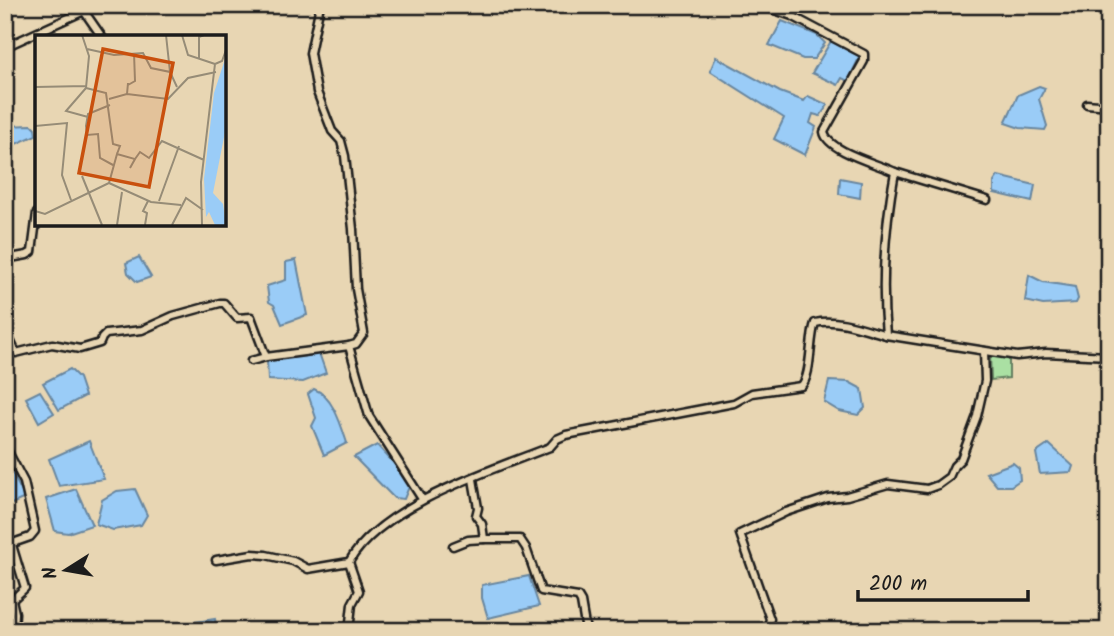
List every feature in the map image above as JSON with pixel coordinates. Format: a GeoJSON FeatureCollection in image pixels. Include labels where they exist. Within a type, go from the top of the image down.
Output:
{"type":"FeatureCollection","features":[{"type":"Feature","properties":{"kind":"street"},"geometry":{"type":"LineString","coordinates":[[251,361],[349,346],[356,344],[363,333],[356,289],[345,156],[341,141],[332,131],[317,92],[310,53],[320,5]]}},
{"type":"Feature","properties":{"kind":"street"},"geometry":{"type":"LineString","coordinates":[[760,5],[792,16],[864,54],[864,61],[824,132],[824,137],[829,142],[858,158],[895,172],[987,200]]}},
{"type":"Feature","properties":{"kind":"street"},"geometry":{"type":"LineString","coordinates":[[5,47],[87,8],[101,35]]}},
{"type":"Feature","properties":{"kind":"street"},"geometry":{"type":"LineString","coordinates":[[1087,104],[1109,106]]}},
{"type":"Feature","properties":{"kind":"street"},"geometry":{"type":"LineString","coordinates":[[886,335],[884,314],[887,228],[895,172]]}},
{"type":"Feature","properties":{"kind":"street"},"geometry":{"type":"LineString","coordinates":[[5,259],[32,252],[35,226]]}},
{"type":"Feature","properties":{"kind":"street"},"geometry":{"type":"LineString","coordinates":[[5,342],[10,342],[17,353],[52,344],[80,349],[100,343],[106,334],[142,330],[173,316],[224,303],[237,318],[251,317],[266,357]]}},
{"type":"Feature","properties":{"kind":"street"},"geometry":{"type":"LineString","coordinates":[[349,631],[352,604],[359,591],[349,562],[357,548],[422,499],[550,447],[557,439],[566,435],[734,403],[752,393],[801,386],[807,377],[815,323],[822,321],[886,335],[1017,356],[1046,353],[1109,356]]}},
{"type":"Feature","properties":{"kind":"street"},"geometry":{"type":"LineString","coordinates":[[349,346],[369,416],[422,499]]}},
{"type":"Feature","properties":{"kind":"street"},"geometry":{"type":"LineString","coordinates":[[760,631],[768,626],[770,619],[740,534],[786,512],[828,498],[846,496],[888,484],[927,489],[949,477],[961,459],[977,416],[985,381],[984,351]]}},
{"type":"Feature","properties":{"kind":"street"},"geometry":{"type":"LineString","coordinates":[[5,446],[24,482],[34,531],[34,535],[12,545],[25,588],[13,597],[15,622],[14,629],[10,631]]}},
{"type":"Feature","properties":{"kind":"street"},"geometry":{"type":"LineString","coordinates":[[474,479],[478,508],[476,516],[482,524],[484,539]]}},
{"type":"Feature","properties":{"kind":"street"},"geometry":{"type":"LineString","coordinates":[[453,546],[468,540],[520,540],[526,548],[541,591],[578,597],[586,631]]}},
{"type":"Feature","properties":{"kind":"street"},"geometry":{"type":"LineString","coordinates":[[216,560],[252,554],[266,555],[293,561],[308,569],[349,562]]}},
{"type":"Feature","properties":{"kind":"green space"},"geometry":{"type":"Polygon","coordinates":[[[990,355],[1009,359],[1009,378],[991,380],[990,355]]]}},
{"type":"Feature","properties":{"kind":"water"},"geometry":{"type":"Polygon","coordinates":[[[782,21],[817,35],[825,43],[814,59],[803,59],[769,45],[782,21]]]}},
{"type":"Feature","properties":{"kind":"water"},"geometry":{"type":"Polygon","coordinates":[[[831,41],[860,56],[848,81],[842,78],[838,85],[812,73],[831,41]]]}},
{"type":"Feature","properties":{"kind":"water"},"geometry":{"type":"Polygon","coordinates":[[[716,57],[780,92],[804,101],[808,96],[828,105],[820,116],[813,114],[810,123],[816,127],[805,155],[774,139],[784,118],[710,71],[716,57]]]}},
{"type":"Feature","properties":{"kind":"water"},"geometry":{"type":"Polygon","coordinates":[[[1039,86],[1045,88],[1039,99],[1047,126],[1045,130],[1020,128],[1005,123],[1018,95],[1039,86]]]}},
{"type":"Feature","properties":{"kind":"water"},"geometry":{"type":"Polygon","coordinates":[[[32,125],[35,135],[5,149],[5,126],[32,125]]]}},
{"type":"Feature","properties":{"kind":"water"},"geometry":{"type":"Polygon","coordinates":[[[998,176],[1035,185],[1032,202],[994,193],[994,182],[998,176]]]}},
{"type":"Feature","properties":{"kind":"water"},"geometry":{"type":"Polygon","coordinates":[[[840,178],[861,182],[860,198],[839,194],[840,178]]]}},
{"type":"Feature","properties":{"kind":"water"},"geometry":{"type":"Polygon","coordinates":[[[139,257],[151,277],[137,282],[128,273],[126,263],[139,257]]]}},
{"type":"Feature","properties":{"kind":"water"},"geometry":{"type":"Polygon","coordinates":[[[296,260],[307,315],[282,324],[274,305],[269,302],[267,286],[286,280],[286,262],[296,260]]]}},
{"type":"Feature","properties":{"kind":"water"},"geometry":{"type":"Polygon","coordinates":[[[1029,275],[1043,282],[1075,287],[1078,299],[1076,303],[1043,305],[1025,301],[1029,275]]]}},
{"type":"Feature","properties":{"kind":"water"},"geometry":{"type":"Polygon","coordinates":[[[319,353],[326,373],[303,382],[268,380],[267,360],[319,353]]]}},
{"type":"Feature","properties":{"kind":"water"},"geometry":{"type":"Polygon","coordinates":[[[70,369],[79,378],[85,396],[59,410],[43,383],[70,369]]]}},
{"type":"Feature","properties":{"kind":"water"},"geometry":{"type":"Polygon","coordinates":[[[829,381],[849,382],[862,389],[865,408],[858,415],[839,411],[824,402],[829,381]]]}},
{"type":"Feature","properties":{"kind":"water"},"geometry":{"type":"Polygon","coordinates":[[[314,389],[331,404],[347,443],[324,455],[312,426],[316,418],[308,394],[314,389]]]}},
{"type":"Feature","properties":{"kind":"water"},"geometry":{"type":"Polygon","coordinates":[[[40,391],[54,413],[39,422],[26,398],[40,391]]]}},
{"type":"Feature","properties":{"kind":"water"},"geometry":{"type":"Polygon","coordinates":[[[89,441],[104,479],[59,486],[49,459],[89,441]]]}},
{"type":"Feature","properties":{"kind":"water"},"geometry":{"type":"Polygon","coordinates":[[[1049,444],[1073,466],[1071,472],[1040,474],[1036,453],[1049,444]]]}},
{"type":"Feature","properties":{"kind":"water"},"geometry":{"type":"Polygon","coordinates":[[[377,445],[411,482],[404,499],[394,498],[354,457],[377,445]]]}},
{"type":"Feature","properties":{"kind":"water"},"geometry":{"type":"Polygon","coordinates":[[[7,463],[25,498],[5,507],[5,464],[7,463]]]}},
{"type":"Feature","properties":{"kind":"water"},"geometry":{"type":"Polygon","coordinates":[[[1013,463],[1019,468],[1020,480],[1011,486],[997,486],[986,473],[1013,463]]]}},
{"type":"Feature","properties":{"kind":"water"},"geometry":{"type":"Polygon","coordinates":[[[76,489],[92,525],[68,533],[55,531],[46,499],[76,489]]]}},
{"type":"Feature","properties":{"kind":"water"},"geometry":{"type":"Polygon","coordinates":[[[135,489],[147,515],[141,525],[113,530],[96,524],[102,500],[117,491],[135,489]]]}},
{"type":"Feature","properties":{"kind":"water"},"geometry":{"type":"Polygon","coordinates":[[[529,576],[539,606],[488,618],[482,598],[482,585],[529,576]]]}},
{"type":"Feature","properties":{"kind":"water"},"geometry":{"type":"Polygon","coordinates":[[[215,619],[217,631],[178,631],[177,625],[215,619]]]}}]}
